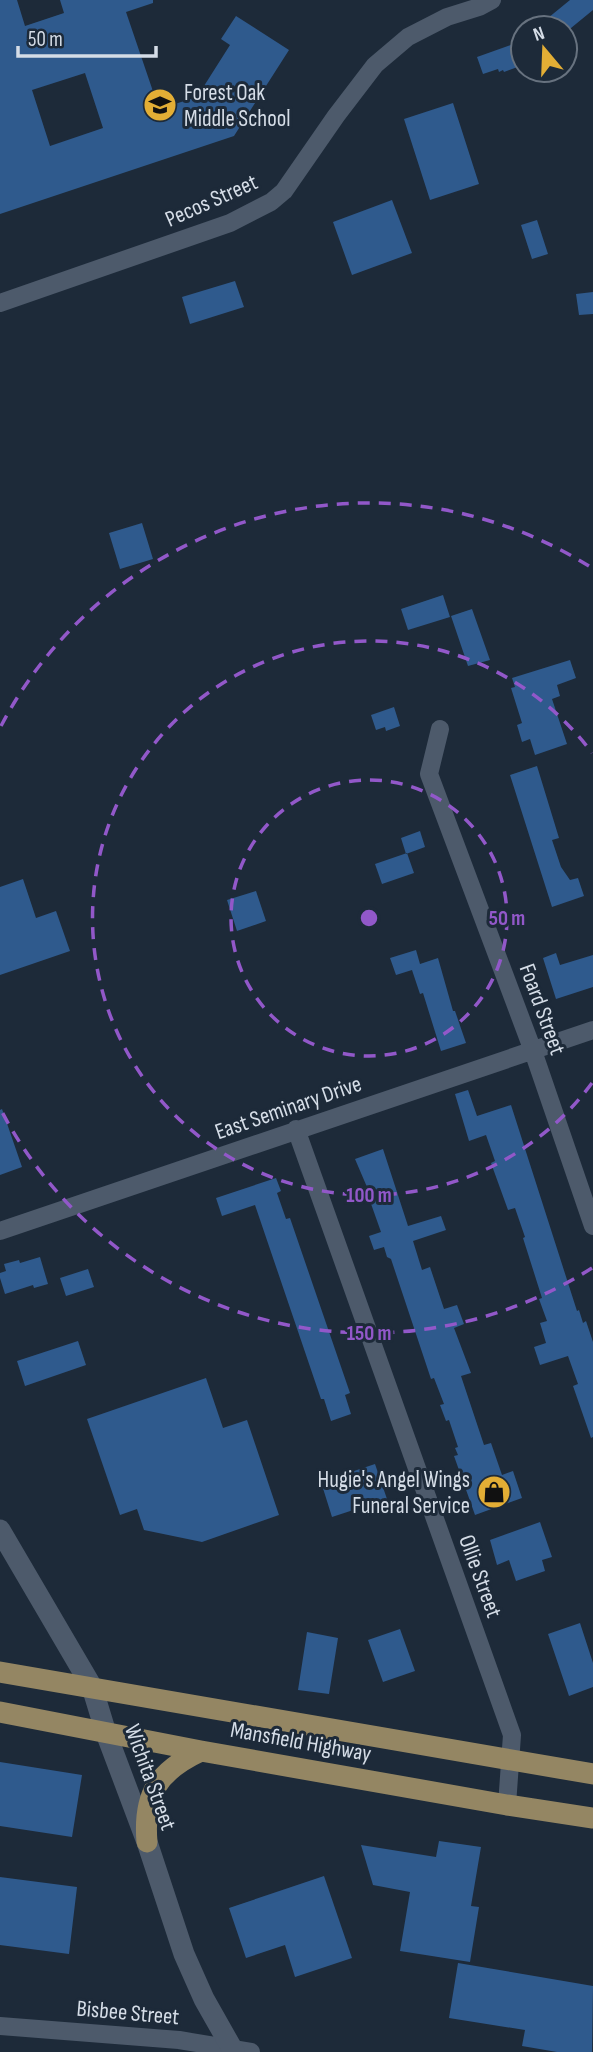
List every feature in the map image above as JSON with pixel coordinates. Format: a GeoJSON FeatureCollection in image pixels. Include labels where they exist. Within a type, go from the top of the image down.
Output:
{"type":"FeatureCollection","features":[{"type":"Feature","properties":{"kind":"main road","name":"Wichita Street"},"geometry":{"type":"LineString","coordinates":[[0,1530],[92,1687],[184,1954],[204,1999],[239,2051]]}},
{"type":"Feature","properties":{"kind":"main road","name":"Mansfield Highway"},"geometry":{"type":"LineString","coordinates":[[0,1672],[593,1774]]}},
{"type":"Feature","properties":{"kind":"main road","name":"Mansfield Highway"},"geometry":{"type":"LineString","coordinates":[[0,1712],[201,1751],[593,1818]]}},
{"type":"Feature","properties":{"kind":"main road"},"geometry":{"type":"LineString","coordinates":[[147,1842],[145,1817],[151,1793],[165,1773],[201,1751]]}},
{"type":"Feature","properties":{"kind":"street","name":"Pecos Street"},"geometry":{"type":"LineString","coordinates":[[0,303],[217,228],[271,202],[285,191],[375,65],[408,37],[447,17],[492,0]]}},
{"type":"Feature","properties":{"kind":"street","name":"Foard Street"},"geometry":{"type":"LineString","coordinates":[[440,729],[429,774],[533,1051],[593,1226]]}},
{"type":"Feature","properties":{"kind":"street","name":"East Seminary Drive"},"geometry":{"type":"LineString","coordinates":[[0,1231],[593,1030]]}},
{"type":"Feature","properties":{"kind":"street","name":"Ollie Street"},"geometry":{"type":"LineString","coordinates":[[296,1129],[512,1735],[507,1805]]}},
{"type":"Feature","properties":{"kind":"street","name":"Bisbee Street"},"geometry":{"type":"LineString","coordinates":[[0,2026],[179,2040],[239,2051]]}},
{"type":"Feature","properties":{"kind":"building"},"geometry":{"type":"Polygon","coordinates":[[[0,0],[17,0],[25,26],[64,13],[60,0],[153,0],[153,3],[126,12],[159,109],[197,97],[230,45],[221,39],[236,16],[289,50],[234,136],[0,214],[0,0]],[[85,73],[32,90],[50,146],[103,128],[85,73]]]}},
{"type":"Feature","properties":{"kind":"building"},"geometry":{"type":"Polygon","coordinates":[[[570,0],[593,0],[593,10],[579,21],[579,14],[553,14],[570,0]]]}},
{"type":"Feature","properties":{"kind":"building"},"geometry":{"type":"Polygon","coordinates":[[[509,46],[509,70],[499,72],[498,69],[483,74],[477,57],[509,46]]]}},
{"type":"Feature","properties":{"kind":"building"},"geometry":{"type":"Polygon","coordinates":[[[453,103],[479,184],[430,200],[404,119],[453,103]]]}},
{"type":"Feature","properties":{"kind":"building"},"geometry":{"type":"Polygon","coordinates":[[[392,200],[412,253],[352,275],[333,222],[392,200]]]}},
{"type":"Feature","properties":{"kind":"building"},"geometry":{"type":"Polygon","coordinates":[[[537,220],[548,254],[532,259],[521,225],[537,220]]]}},
{"type":"Feature","properties":{"kind":"building"},"geometry":{"type":"Polygon","coordinates":[[[235,281],[244,307],[190,324],[182,297],[235,281]]]}},
{"type":"Feature","properties":{"kind":"building"},"geometry":{"type":"Polygon","coordinates":[[[593,292],[593,314],[579,315],[576,294],[593,292]]]}},
{"type":"Feature","properties":{"kind":"building"},"geometry":{"type":"Polygon","coordinates":[[[142,523],[153,559],[120,569],[109,533],[142,523]]]}},
{"type":"Feature","properties":{"kind":"building"},"geometry":{"type":"Polygon","coordinates":[[[443,595],[450,617],[408,630],[401,609],[443,595]]]}},
{"type":"Feature","properties":{"kind":"building"},"geometry":{"type":"Polygon","coordinates":[[[472,609],[490,660],[468,666],[451,616],[472,609]]]}},
{"type":"Feature","properties":{"kind":"building"},"geometry":{"type":"Polygon","coordinates":[[[570,660],[576,678],[557,685],[560,696],[552,699],[567,744],[535,755],[530,739],[522,742],[517,725],[522,723],[511,688],[515,687],[512,678],[570,660]]]}},
{"type":"Feature","properties":{"kind":"building"},"geometry":{"type":"Polygon","coordinates":[[[394,707],[400,726],[386,731],[385,727],[376,730],[371,715],[394,707]]]}},
{"type":"Feature","properties":{"kind":"building"},"geometry":{"type":"Polygon","coordinates":[[[537,766],[559,838],[552,840],[561,867],[570,880],[578,878],[584,896],[552,907],[510,775],[537,766]]]}},
{"type":"Feature","properties":{"kind":"building"},"geometry":{"type":"Polygon","coordinates":[[[420,831],[425,847],[406,854],[401,838],[420,831]]]}},
{"type":"Feature","properties":{"kind":"building"},"geometry":{"type":"Polygon","coordinates":[[[407,853],[414,873],[382,884],[375,864],[407,853]]]}},
{"type":"Feature","properties":{"kind":"building"},"geometry":{"type":"Polygon","coordinates":[[[23,879],[36,918],[56,911],[70,951],[0,975],[0,887],[23,879]]]}},
{"type":"Feature","properties":{"kind":"building"},"geometry":{"type":"Polygon","coordinates":[[[256,891],[266,921],[237,931],[227,900],[256,891]]]}},
{"type":"Feature","properties":{"kind":"building"},"geometry":{"type":"Polygon","coordinates":[[[416,950],[420,964],[438,958],[453,1011],[466,1043],[441,1051],[423,993],[420,994],[412,970],[396,975],[390,958],[416,950]]]}},
{"type":"Feature","properties":{"kind":"building"},"geometry":{"type":"Polygon","coordinates":[[[556,953],[560,965],[593,955],[593,987],[556,999],[543,958],[556,953]]]}},
{"type":"Feature","properties":{"kind":"building"},"geometry":{"type":"Polygon","coordinates":[[[468,1090],[477,1116],[511,1105],[577,1311],[579,1310],[583,1323],[586,1321],[593,1342],[591,1438],[573,1386],[578,1384],[568,1356],[540,1365],[534,1347],[546,1343],[540,1323],[547,1321],[539,1299],[542,1298],[515,1208],[508,1210],[491,1163],[495,1161],[486,1135],[469,1141],[455,1094],[468,1090]]]}},
{"type":"Feature","properties":{"kind":"building"},"geometry":{"type":"Polygon","coordinates":[[[2,1109],[22,1167],[0,1175],[0,1110],[2,1109]]]}},
{"type":"Feature","properties":{"kind":"building"},"geometry":{"type":"Polygon","coordinates":[[[383,1149],[408,1226],[441,1216],[446,1230],[413,1241],[422,1270],[430,1267],[444,1309],[457,1305],[464,1324],[454,1328],[471,1373],[461,1376],[484,1445],[491,1443],[502,1475],[513,1471],[522,1498],[475,1515],[454,1456],[458,1455],[455,1448],[458,1447],[449,1420],[446,1421],[440,1405],[444,1404],[434,1378],[431,1379],[391,1259],[387,1257],[384,1247],[374,1250],[369,1236],[381,1232],[370,1201],[373,1201],[355,1159],[383,1149]]]}},
{"type":"Feature","properties":{"kind":"building"},"geometry":{"type":"Polygon","coordinates":[[[276,1178],[281,1191],[277,1193],[286,1219],[290,1218],[350,1393],[345,1395],[351,1414],[331,1421],[324,1399],[321,1399],[255,1205],[222,1216],[216,1198],[276,1178]]]}},
{"type":"Feature","properties":{"kind":"building"},"geometry":{"type":"Polygon","coordinates":[[[40,1257],[48,1284],[34,1288],[33,1285],[5,1294],[0,1278],[0,1273],[6,1271],[4,1264],[40,1257]]]}},
{"type":"Feature","properties":{"kind":"building"},"geometry":{"type":"Polygon","coordinates":[[[88,1269],[94,1287],[66,1296],[60,1278],[88,1269]]]}},
{"type":"Feature","properties":{"kind":"building"},"geometry":{"type":"Polygon","coordinates":[[[78,1341],[86,1365],[25,1386],[17,1361],[78,1341]]]}},
{"type":"Feature","properties":{"kind":"building"},"geometry":{"type":"Polygon","coordinates":[[[206,1378],[223,1428],[247,1420],[279,1515],[202,1542],[144,1530],[137,1509],[120,1515],[87,1419],[206,1378]]]}},
{"type":"Feature","properties":{"kind":"building"},"geometry":{"type":"Polygon","coordinates":[[[375,1464],[387,1499],[332,1517],[321,1482],[375,1464]]]}},
{"type":"Feature","properties":{"kind":"building"},"geometry":{"type":"Polygon","coordinates":[[[540,1522],[552,1557],[542,1560],[545,1571],[516,1581],[509,1560],[497,1565],[490,1540],[540,1522]]]}},
{"type":"Feature","properties":{"kind":"building"},"geometry":{"type":"Polygon","coordinates":[[[580,1623],[593,1663],[593,1687],[569,1696],[548,1634],[580,1623]]]}},
{"type":"Feature","properties":{"kind":"building"},"geometry":{"type":"Polygon","coordinates":[[[400,1629],[415,1671],[383,1682],[368,1640],[400,1629]]]}},
{"type":"Feature","properties":{"kind":"building"},"geometry":{"type":"Polygon","coordinates":[[[307,1632],[338,1638],[329,1694],[298,1690],[307,1632]]]}},
{"type":"Feature","properties":{"kind":"building"},"geometry":{"type":"Polygon","coordinates":[[[0,1762],[82,1775],[72,1837],[0,1826],[0,1762]]]}},
{"type":"Feature","properties":{"kind":"building"},"geometry":{"type":"Polygon","coordinates":[[[439,1841],[481,1847],[471,1906],[479,1907],[470,1962],[400,1951],[410,1892],[373,1885],[361,1845],[436,1857],[439,1841]]]}},
{"type":"Feature","properties":{"kind":"building"},"geometry":{"type":"Polygon","coordinates":[[[324,1876],[352,1958],[295,1977],[285,1945],[246,1958],[229,1908],[324,1876]]]}},
{"type":"Feature","properties":{"kind":"building"},"geometry":{"type":"Polygon","coordinates":[[[0,1877],[77,1887],[69,1954],[0,1945],[0,1877]]]}},
{"type":"Feature","properties":{"kind":"building"},"geometry":{"type":"Polygon","coordinates":[[[458,1963],[593,1986],[592,2052],[557,2052],[522,2046],[525,2030],[449,2018],[458,1963]]]}},
{"type":"Feature","properties":{"kind":"place","name":"Forest Oak Middle School"},"geometry":{"type":"Point","coordinates":[160,105]}},
{"type":"Feature","properties":{"kind":"place","name":"Hugie's Angel Wings Funeral Service"},"geometry":{"type":"Point","coordinates":[494,1492]}}]}
